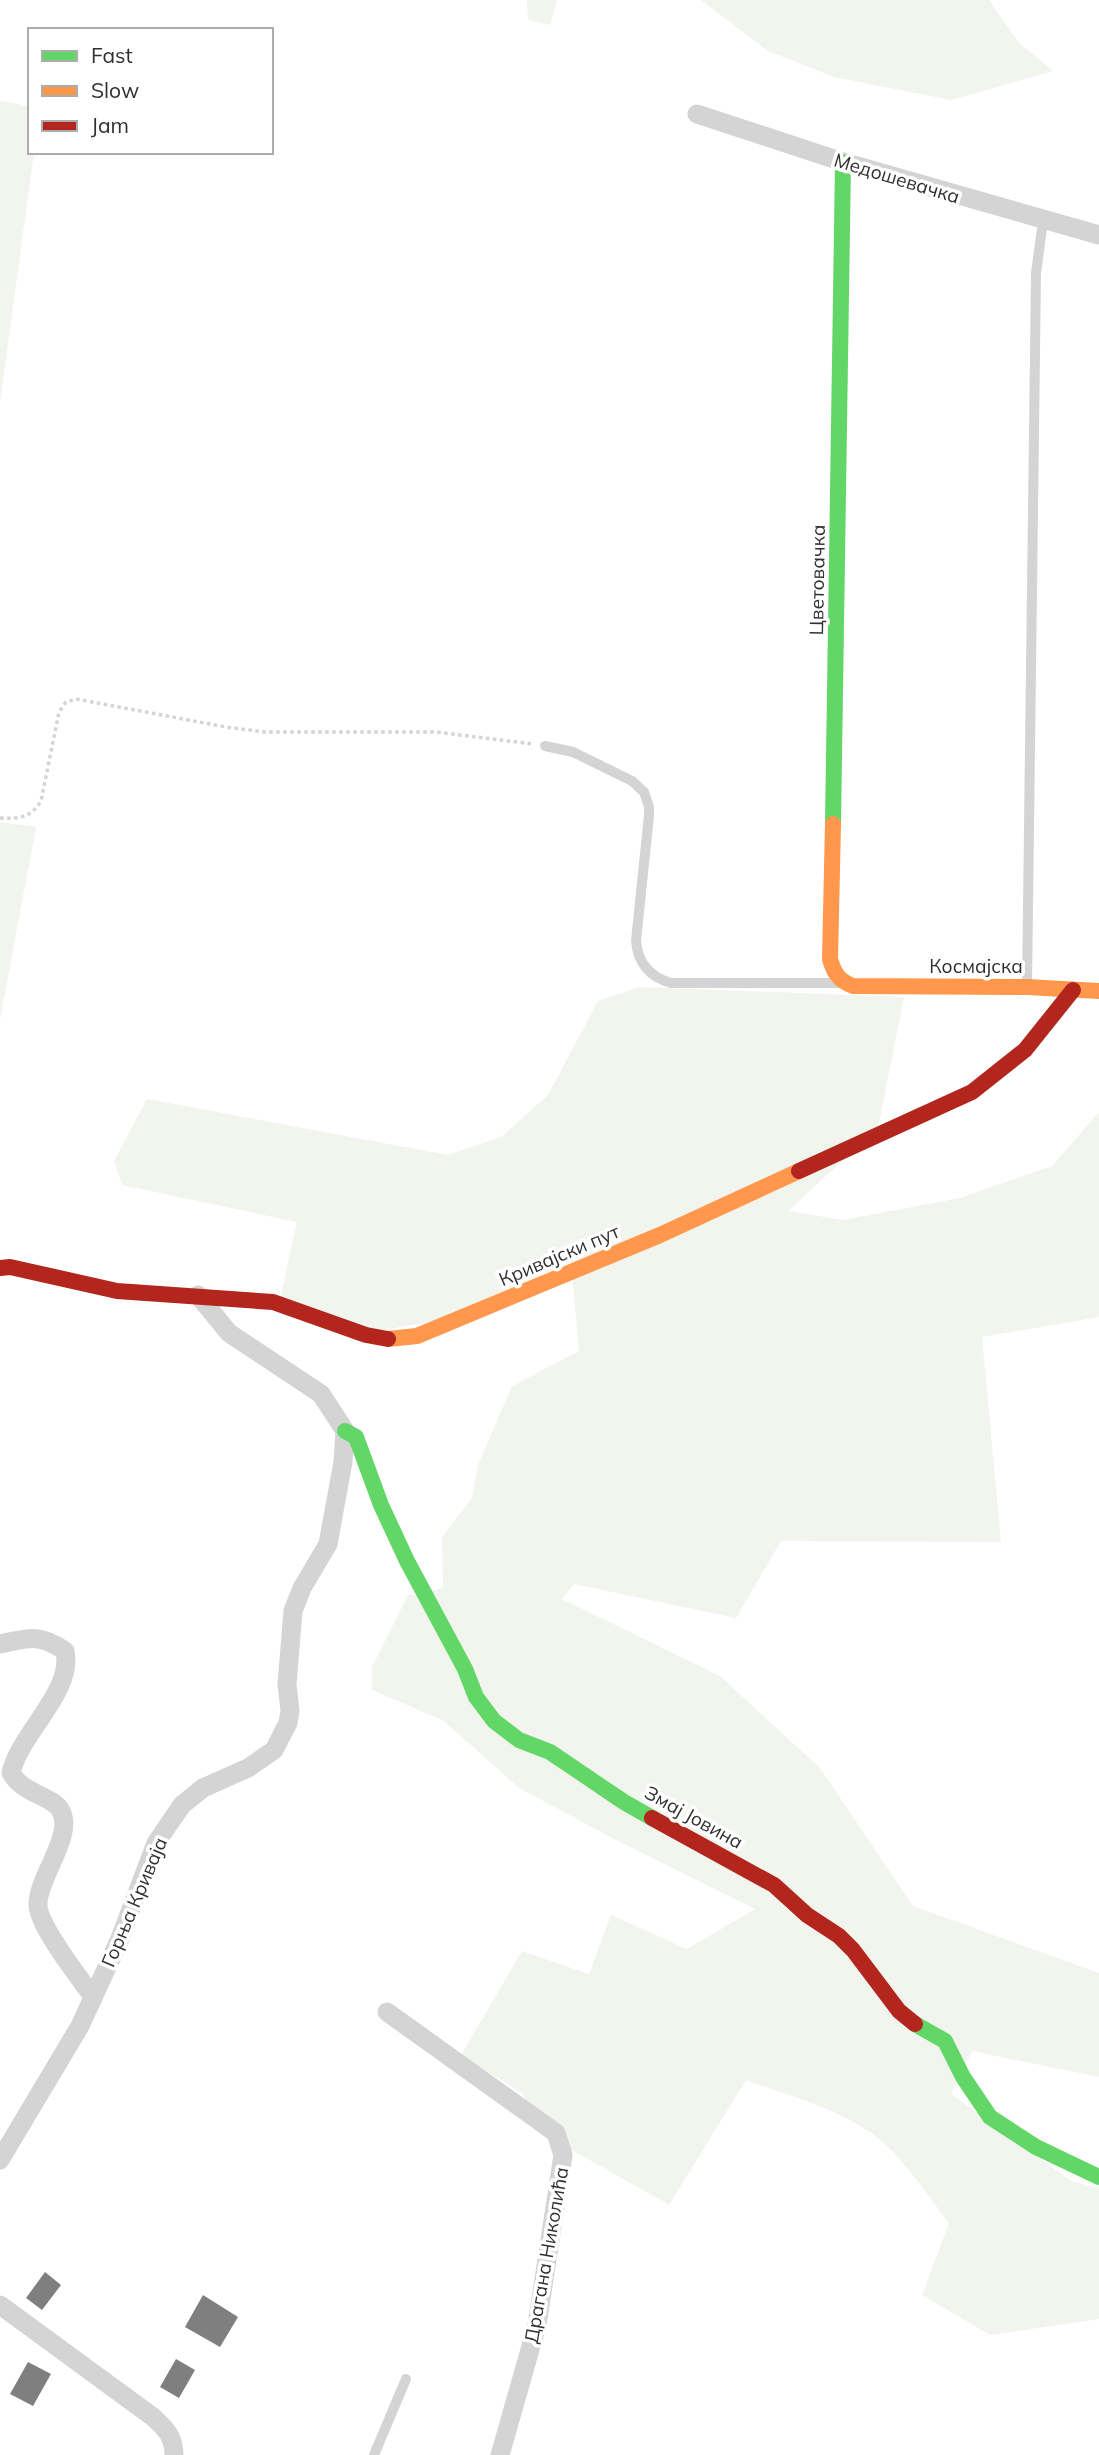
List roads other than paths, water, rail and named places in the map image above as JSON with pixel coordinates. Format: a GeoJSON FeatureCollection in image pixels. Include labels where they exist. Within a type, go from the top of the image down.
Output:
{"type":"FeatureCollection","features":[{"type":"Feature","properties":{"kind":"street","name":"Медошевачка"},"geometry":{"type":"LineString","coordinates":[[697,114],[843,162],[1099,235]]}},
{"type":"Feature","properties":{"kind":"street","name":"Цветовачка"},"geometry":{"type":"LineString","coordinates":[[843,162],[830,959],[835,974],[847,984]]}},
{"type":"Feature","properties":{"kind":"street","name":"Космајска"},"geometry":{"type":"LineString","coordinates":[[847,984],[1099,991]]}},
{"type":"Feature","properties":{"kind":"street","name":"Кривајски пут"},"geometry":{"type":"LineString","coordinates":[[0,1268],[10,1267],[36,1275],[117,1291],[273,1302],[366,1335],[391,1339],[417,1336],[660,1235],[972,1092],[1025,1050],[1073,990]]}},
{"type":"Feature","properties":{"kind":"street"},"geometry":{"type":"LineString","coordinates":[[198,1295],[229,1333],[321,1394],[345,1431]]}},
{"type":"Feature","properties":{"kind":"street","name":"Горња Криваја"},"geometry":{"type":"LineString","coordinates":[[0,2160],[80,2026],[119,1941],[156,1843],[182,1805],[203,1788],[248,1768],[274,1749],[288,1723],[290,1711],[287,1684],[293,1611],[302,1588],[328,1544],[343,1462],[345,1431]]}},
{"type":"Feature","properties":{"kind":"street","name":"Змај Јовина"},"geometry":{"type":"LineString","coordinates":[[345,1431],[356,1437],[381,1506],[407,1561],[465,1669],[476,1697],[494,1721],[519,1740],[550,1752],[624,1802],[774,1885],[807,1915],[824,1924],[853,1950],[876,1983],[909,2021],[945,2041],[963,2077],[990,2116],[1036,2147],[1099,2177]]}},
{"type":"Feature","properties":{"kind":"street"},"geometry":{"type":"LineString","coordinates":[[0,1644],[33,1638],[50,1641],[65,1651],[68,1663],[62,1682],[25,1740],[11,1773],[18,1784],[52,1802],[61,1810],[65,1827],[37,1905],[42,1923],[93,1997]]}},
{"type":"Feature","properties":{"kind":"street","name":"Драгана Николића"},"geometry":{"type":"LineString","coordinates":[[387,2012],[556,2133],[563,2155],[537,2325],[500,2455]]}},
{"type":"Feature","properties":{"kind":"street"},"geometry":{"type":"LineString","coordinates":[[0,2305],[153,2417],[167,2431],[174,2444],[174,2455]]}},
{"type":"Feature","properties":{"kind":"lane"},"geometry":{"type":"LineString","coordinates":[[1027,987],[1036,272],[1044,221]]}},
{"type":"Feature","properties":{"kind":"lane"},"geometry":{"type":"LineString","coordinates":[[545,746],[573,752],[632,781],[644,792],[649,815],[636,942],[640,960],[652,975],[671,983],[847,984]]}},
{"type":"Feature","properties":{"kind":"lane"},"geometry":{"type":"LineString","coordinates":[[374,2455],[406,2379]]}}]}
